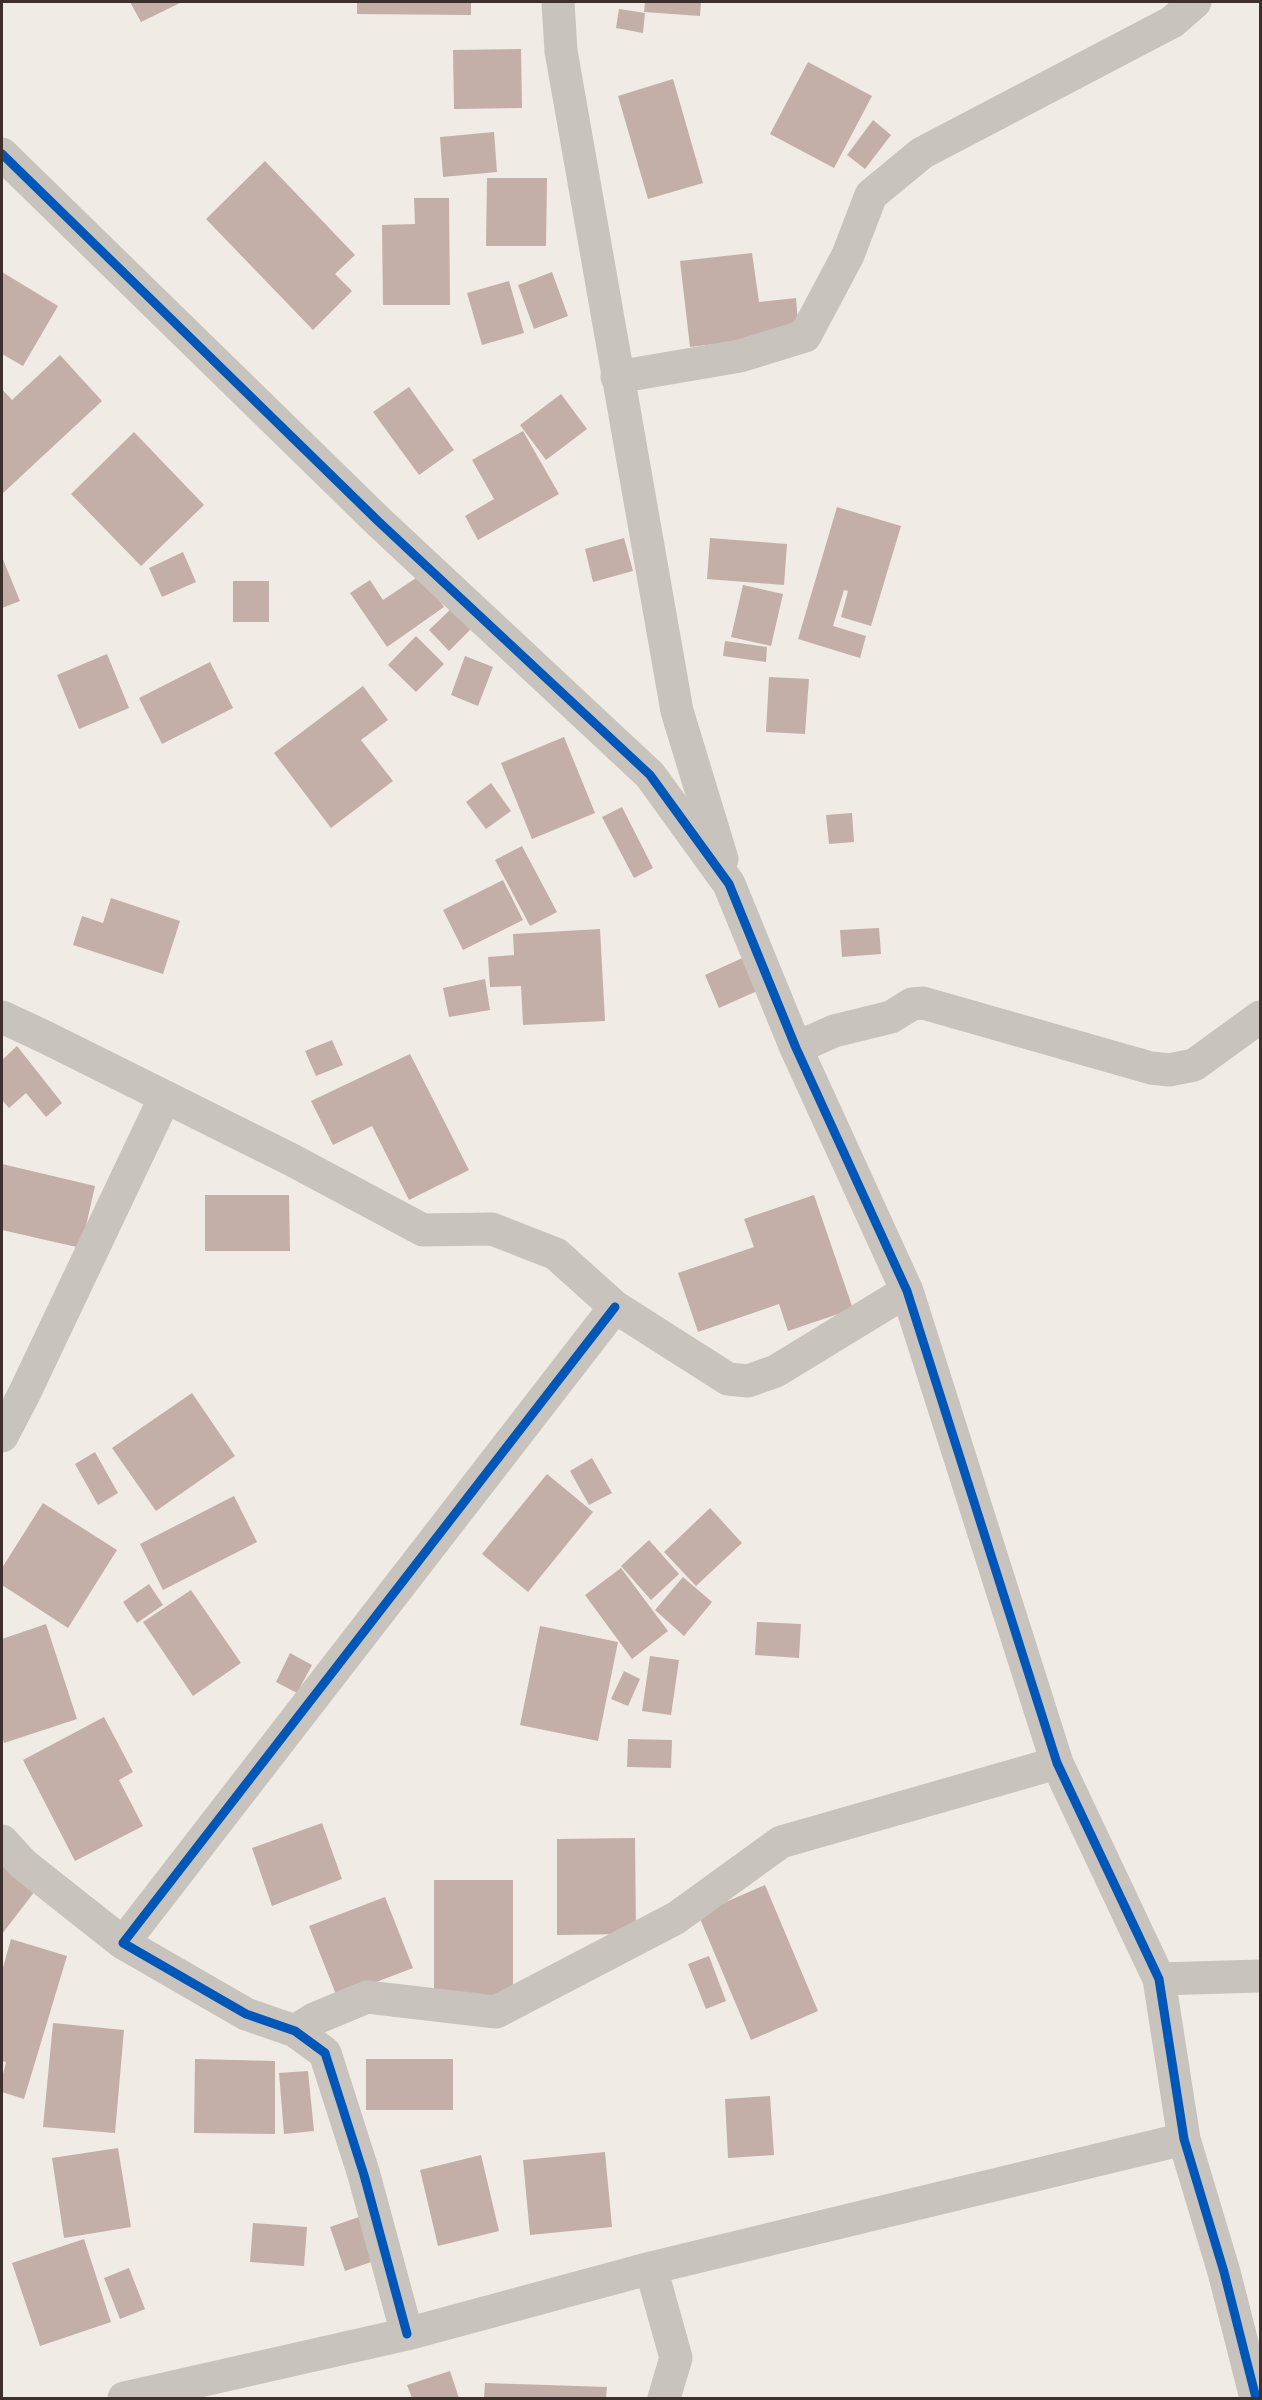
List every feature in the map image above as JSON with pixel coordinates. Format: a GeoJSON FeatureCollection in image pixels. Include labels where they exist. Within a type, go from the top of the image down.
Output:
{"type":"FeatureCollection","features":[{"type":"Feature","properties":{"kind":"street"},"geometry":{"type":"LineString","coordinates":[[558,2],[561,51],[677,711],[729,884],[796,1048],[907,1290],[1057,1763],[1159,1980],[1184,2139],[1224,2271],[1256,2398]]}},
{"type":"Feature","properties":{"kind":"street"},"geometry":{"type":"LineString","coordinates":[[617,377],[740,356],[805,336],[849,255],[871,195],[922,153],[1172,22],[1195,2]]}},
{"type":"Feature","properties":{"kind":"street"},"geometry":{"type":"LineString","coordinates":[[2,154],[371,514],[650,775],[729,884]]}},
{"type":"Feature","properties":{"kind":"street"},"geometry":{"type":"LineString","coordinates":[[796,1048],[834,1031],[891,1017],[912,1004],[923,1003],[1151,1068],[1169,1070],[1194,1065],[1260,1017]]}},
{"type":"Feature","properties":{"kind":"street"},"geometry":{"type":"LineString","coordinates":[[2,1017],[291,1160],[423,1230],[492,1229],[556,1254],[615,1307],[728,1379],[748,1381],[776,1371],[907,1290]]}},
{"type":"Feature","properties":{"kind":"street"},"geometry":{"type":"LineString","coordinates":[[2,1436],[165,1097]]}},
{"type":"Feature","properties":{"kind":"street"},"geometry":{"type":"LineString","coordinates":[[123,1943],[615,1307]]}},
{"type":"Feature","properties":{"kind":"street"},"geometry":{"type":"LineString","coordinates":[[295,2031],[314,2019],[367,1997],[496,2012],[676,1918],[781,1842],[1057,1763]]}},
{"type":"Feature","properties":{"kind":"street"},"geometry":{"type":"LineString","coordinates":[[2,1841],[23,1864],[123,1943],[246,2014],[295,2031],[325,2053],[364,2175],[407,2334]]}},
{"type":"Feature","properties":{"kind":"street"},"geometry":{"type":"LineString","coordinates":[[1159,1980],[1260,1976]]}},
{"type":"Feature","properties":{"kind":"street"},"geometry":{"type":"LineString","coordinates":[[124,2398],[407,2334],[651,2268],[1184,2139]]}},
{"type":"Feature","properties":{"kind":"street"},"geometry":{"type":"LineString","coordinates":[[651,2268],[676,2358],[664,2398]]}},
{"type":"Feature","properties":{"kind":"building"},"geometry":{"type":"Polygon","coordinates":[[[130,2],[182,2],[141,22],[130,2]]]}},
{"type":"Feature","properties":{"kind":"building"},"geometry":{"type":"Polygon","coordinates":[[[357,2],[471,2],[471,15],[357,14],[357,2]]]}},
{"type":"Feature","properties":{"kind":"building"},"geometry":{"type":"Polygon","coordinates":[[[645,2],[701,2],[700,16],[644,12],[645,2]]]}},
{"type":"Feature","properties":{"kind":"building"},"geometry":{"type":"Polygon","coordinates":[[[619,9],[645,13],[643,33],[616,28],[619,9]]]}},
{"type":"Feature","properties":{"kind":"building"},"geometry":{"type":"Polygon","coordinates":[[[521,49],[522,108],[454,109],[453,50],[521,49]]]}},
{"type":"Feature","properties":{"kind":"building"},"geometry":{"type":"Polygon","coordinates":[[[808,62],[872,96],[834,168],[770,134],[808,62]]]}},
{"type":"Feature","properties":{"kind":"building"},"geometry":{"type":"Polygon","coordinates":[[[673,79],[703,183],[648,199],[618,96],[673,79]]]}},
{"type":"Feature","properties":{"kind":"building"},"geometry":{"type":"Polygon","coordinates":[[[873,120],[891,135],[865,169],[847,155],[873,120]]]}},
{"type":"Feature","properties":{"kind":"building"},"geometry":{"type":"Polygon","coordinates":[[[494,132],[497,172],[443,177],[440,137],[494,132]]]}},
{"type":"Feature","properties":{"kind":"building"},"geometry":{"type":"Polygon","coordinates":[[[265,161],[355,255],[335,274],[352,291],[313,330],[206,219],[265,161]]]}},
{"type":"Feature","properties":{"kind":"building"},"geometry":{"type":"Polygon","coordinates":[[[487,178],[547,178],[546,246],[486,246],[487,178]]]}},
{"type":"Feature","properties":{"kind":"building"},"geometry":{"type":"Polygon","coordinates":[[[414,198],[449,198],[450,305],[383,305],[382,225],[415,224],[414,198]]]}},
{"type":"Feature","properties":{"kind":"building"},"geometry":{"type":"Polygon","coordinates":[[[752,253],[759,302],[796,298],[799,334],[690,347],[680,261],[752,253]]]}},
{"type":"Feature","properties":{"kind":"building"},"geometry":{"type":"Polygon","coordinates":[[[2,272],[58,306],[23,366],[2,354],[2,272]]]}},
{"type":"Feature","properties":{"kind":"building"},"geometry":{"type":"Polygon","coordinates":[[[552,272],[568,316],[534,329],[518,285],[552,272]]]}},
{"type":"Feature","properties":{"kind":"building"},"geometry":{"type":"Polygon","coordinates":[[[509,281],[524,333],[482,345],[467,293],[509,281]]]}},
{"type":"Feature","properties":{"kind":"building"},"geometry":{"type":"Polygon","coordinates":[[[60,355],[102,401],[2,494],[2,389],[12,400],[60,355]]]}},
{"type":"Feature","properties":{"kind":"building"},"geometry":{"type":"Polygon","coordinates":[[[409,387],[454,450],[419,475],[373,412],[409,387]]]}},
{"type":"Feature","properties":{"kind":"building"},"geometry":{"type":"Polygon","coordinates":[[[561,394],[587,429],[546,460],[520,425],[561,394]]]}},
{"type":"Feature","properties":{"kind":"building"},"geometry":{"type":"Polygon","coordinates":[[[523,431],[559,494],[478,540],[465,516],[494,499],[472,460],[523,431]]]}},
{"type":"Feature","properties":{"kind":"building"},"geometry":{"type":"Polygon","coordinates":[[[134,432],[204,505],[141,566],[71,494],[134,432]]]}},
{"type":"Feature","properties":{"kind":"building"},"geometry":{"type":"Polygon","coordinates":[[[837,507],[901,526],[871,626],[841,617],[848,591],[844,590],[833,626],[866,636],[860,658],[798,639],[837,507]]]}},
{"type":"Feature","properties":{"kind":"building"},"geometry":{"type":"Polygon","coordinates":[[[624,538],[633,571],[593,582],[585,549],[624,538]]]}},
{"type":"Feature","properties":{"kind":"building"},"geometry":{"type":"Polygon","coordinates":[[[710,538],[787,544],[784,585],[707,579],[710,538]]]}},
{"type":"Feature","properties":{"kind":"building"},"geometry":{"type":"Polygon","coordinates":[[[183,552],[196,582],[162,597],[149,568],[183,552]]]}},
{"type":"Feature","properties":{"kind":"building"},"geometry":{"type":"Polygon","coordinates":[[[2,557],[20,601],[2,608],[2,557]]]}},
{"type":"Feature","properties":{"kind":"building"},"geometry":{"type":"Polygon","coordinates":[[[422,574],[444,607],[387,647],[350,593],[370,580],[383,600],[422,574]]]}},
{"type":"Feature","properties":{"kind":"building"},"geometry":{"type":"Polygon","coordinates":[[[233,581],[269,581],[269,622],[233,622],[233,581]]]}},
{"type":"Feature","properties":{"kind":"building"},"geometry":{"type":"Polygon","coordinates":[[[743,585],[783,594],[771,646],[731,637],[743,585]]]}},
{"type":"Feature","properties":{"kind":"building"},"geometry":{"type":"Polygon","coordinates":[[[454,606],[474,626],[449,651],[429,630],[454,606]]]}},
{"type":"Feature","properties":{"kind":"building"},"geometry":{"type":"Polygon","coordinates":[[[416,636],[444,664],[416,692],[388,665],[416,636]]]}},
{"type":"Feature","properties":{"kind":"building"},"geometry":{"type":"Polygon","coordinates":[[[725,641],[767,647],[766,662],[723,656],[725,641]]]}},
{"type":"Feature","properties":{"kind":"building"},"geometry":{"type":"Polygon","coordinates":[[[107,654],[129,708],[79,729],[57,675],[107,654]]]}},
{"type":"Feature","properties":{"kind":"building"},"geometry":{"type":"Polygon","coordinates":[[[465,656],[493,667],[478,706],[451,695],[465,656]]]}},
{"type":"Feature","properties":{"kind":"building"},"geometry":{"type":"Polygon","coordinates":[[[210,662],[233,708],[162,744],[139,698],[210,662]]]}},
{"type":"Feature","properties":{"kind":"building"},"geometry":{"type":"Polygon","coordinates":[[[769,677],[809,679],[805,734],[766,732],[769,677]]]}},
{"type":"Feature","properties":{"kind":"building"},"geometry":{"type":"Polygon","coordinates":[[[363,686],[388,720],[361,740],[393,781],[331,828],[274,753],[363,686]]]}},
{"type":"Feature","properties":{"kind":"building"},"geometry":{"type":"Polygon","coordinates":[[[564,737],[595,813],[532,839],[501,763],[564,737]]]}},
{"type":"Feature","properties":{"kind":"building"},"geometry":{"type":"Polygon","coordinates":[[[491,783],[511,811],[486,829],[466,802],[491,783]]]}},
{"type":"Feature","properties":{"kind":"building"},"geometry":{"type":"Polygon","coordinates":[[[622,807],[653,868],[634,878],[602,817],[622,807]]]}},
{"type":"Feature","properties":{"kind":"building"},"geometry":{"type":"Polygon","coordinates":[[[852,813],[854,842],[829,844],[826,815],[852,813]]]}},
{"type":"Feature","properties":{"kind":"building"},"geometry":{"type":"Polygon","coordinates":[[[522,846],[557,912],[530,926],[495,860],[522,846]]]}},
{"type":"Feature","properties":{"kind":"building"},"geometry":{"type":"Polygon","coordinates":[[[503,880],[523,920],[463,950],[443,910],[503,880]]]}},
{"type":"Feature","properties":{"kind":"building"},"geometry":{"type":"Polygon","coordinates":[[[111,898],[180,921],[163,974],[73,945],[82,916],[103,923],[111,898]]]}},
{"type":"Feature","properties":{"kind":"building"},"geometry":{"type":"Polygon","coordinates":[[[879,928],[881,954],[842,957],[840,930],[879,928]]]}},
{"type":"Feature","properties":{"kind":"building"},"geometry":{"type":"Polygon","coordinates":[[[600,929],[605,1021],[523,1025],[521,986],[490,987],[488,957],[514,955],[513,934],[600,929]]]}},
{"type":"Feature","properties":{"kind":"building"},"geometry":{"type":"Polygon","coordinates":[[[749,955],[764,988],[719,1008],[705,975],[749,955]]]}},
{"type":"Feature","properties":{"kind":"building"},"geometry":{"type":"Polygon","coordinates":[[[485,979],[490,1010],[449,1017],[443,988],[485,979]]]}},
{"type":"Feature","properties":{"kind":"building"},"geometry":{"type":"Polygon","coordinates":[[[332,1040],[343,1065],[316,1076],[305,1051],[332,1040]]]}},
{"type":"Feature","properties":{"kind":"building"},"geometry":{"type":"Polygon","coordinates":[[[17,1046],[62,1103],[46,1117],[26,1093],[9,1108],[2,1100],[2,1060],[17,1046]]]}},
{"type":"Feature","properties":{"kind":"building"},"geometry":{"type":"Polygon","coordinates":[[[410,1054],[469,1170],[409,1200],[372,1126],[333,1145],[311,1101],[410,1054]]]}},
{"type":"Feature","properties":{"kind":"building"},"geometry":{"type":"Polygon","coordinates":[[[2,1164],[95,1186],[81,1248],[2,1230],[2,1164]]]}},
{"type":"Feature","properties":{"kind":"building"},"geometry":{"type":"Polygon","coordinates":[[[205,1195],[289,1195],[290,1251],[205,1251],[205,1195]]]}},
{"type":"Feature","properties":{"kind":"building"},"geometry":{"type":"Polygon","coordinates":[[[814,1195],[853,1309],[788,1331],[779,1304],[698,1332],[678,1273],[754,1247],[744,1219],[814,1195]]]}},
{"type":"Feature","properties":{"kind":"building"},"geometry":{"type":"Polygon","coordinates":[[[192,1393],[235,1456],[156,1511],[112,1448],[192,1393]]]}},
{"type":"Feature","properties":{"kind":"building"},"geometry":{"type":"Polygon","coordinates":[[[95,1452],[118,1493],[98,1505],[75,1464],[95,1452]]]}},
{"type":"Feature","properties":{"kind":"building"},"geometry":{"type":"Polygon","coordinates":[[[592,1458],[612,1493],[589,1505],[570,1471],[592,1458]]]}},
{"type":"Feature","properties":{"kind":"building"},"geometry":{"type":"Polygon","coordinates":[[[547,1474],[593,1512],[528,1592],[482,1554],[547,1474]]]}},
{"type":"Feature","properties":{"kind":"building"},"geometry":{"type":"Polygon","coordinates":[[[234,1496],[257,1542],[163,1590],[140,1544],[234,1496]]]}},
{"type":"Feature","properties":{"kind":"building"},"geometry":{"type":"Polygon","coordinates":[[[43,1503],[117,1550],[68,1628],[2,1585],[2,1568],[43,1503]]]}},
{"type":"Feature","properties":{"kind":"building"},"geometry":{"type":"Polygon","coordinates":[[[710,1508],[742,1543],[696,1586],[664,1552],[710,1508]]]}},
{"type":"Feature","properties":{"kind":"building"},"geometry":{"type":"Polygon","coordinates":[[[649,1540],[679,1574],[651,1600],[621,1566],[649,1540]]]}},
{"type":"Feature","properties":{"kind":"building"},"geometry":{"type":"Polygon","coordinates":[[[621,1568],[668,1631],[632,1659],[585,1595],[621,1568]]]}},
{"type":"Feature","properties":{"kind":"building"},"geometry":{"type":"Polygon","coordinates":[[[683,1577],[712,1602],[684,1636],[655,1610],[683,1577]]]}},
{"type":"Feature","properties":{"kind":"building"},"geometry":{"type":"Polygon","coordinates":[[[149,1584],[163,1605],[137,1623],[123,1602],[149,1584]]]}},
{"type":"Feature","properties":{"kind":"building"},"geometry":{"type":"Polygon","coordinates":[[[191,1590],[241,1663],[193,1696],[143,1622],[191,1590]]]}},
{"type":"Feature","properties":{"kind":"building"},"geometry":{"type":"Polygon","coordinates":[[[757,1622],[801,1624],[799,1658],[755,1655],[757,1622]]]}},
{"type":"Feature","properties":{"kind":"building"},"geometry":{"type":"Polygon","coordinates":[[[46,1624],[77,1719],[4,1743],[2,1736],[2,1639],[46,1624]]]}},
{"type":"Feature","properties":{"kind":"building"},"geometry":{"type":"Polygon","coordinates":[[[540,1626],[618,1642],[598,1741],[520,1725],[540,1626]]]}},
{"type":"Feature","properties":{"kind":"building"},"geometry":{"type":"Polygon","coordinates":[[[290,1653],[312,1665],[297,1693],[276,1682],[290,1653]]]}},
{"type":"Feature","properties":{"kind":"building"},"geometry":{"type":"Polygon","coordinates":[[[650,1656],[679,1660],[671,1715],[642,1711],[650,1656]]]}},
{"type":"Feature","properties":{"kind":"building"},"geometry":{"type":"Polygon","coordinates":[[[624,1671],[640,1679],[628,1706],[611,1699],[624,1671]]]}},
{"type":"Feature","properties":{"kind":"building"},"geometry":{"type":"Polygon","coordinates":[[[104,1717],[133,1772],[119,1780],[143,1826],[75,1861],[23,1760],[104,1717]]]}},
{"type":"Feature","properties":{"kind":"building"},"geometry":{"type":"Polygon","coordinates":[[[628,1739],[672,1740],[671,1768],[627,1767],[628,1739]]]}},
{"type":"Feature","properties":{"kind":"building"},"geometry":{"type":"Polygon","coordinates":[[[322,1823],[342,1879],[272,1906],[252,1848],[322,1823]]]}},
{"type":"Feature","properties":{"kind":"building"},"geometry":{"type":"Polygon","coordinates":[[[635,1838],[636,1934],[557,1935],[557,1839],[635,1838]]]}},
{"type":"Feature","properties":{"kind":"building"},"geometry":{"type":"Polygon","coordinates":[[[2,1864],[35,1891],[2,1934],[2,1864]]]}},
{"type":"Feature","properties":{"kind":"building"},"geometry":{"type":"Polygon","coordinates":[[[434,1880],[513,1880],[513,1996],[434,1997],[434,1880]]]}},
{"type":"Feature","properties":{"kind":"building"},"geometry":{"type":"Polygon","coordinates":[[[765,1885],[818,2011],[751,2040],[698,1914],[765,1885]]]}},
{"type":"Feature","properties":{"kind":"building"},"geometry":{"type":"Polygon","coordinates":[[[385,1897],[413,1968],[337,1997],[309,1926],[385,1897]]]}},
{"type":"Feature","properties":{"kind":"building"},"geometry":{"type":"Polygon","coordinates":[[[11,1939],[67,1956],[24,2099],[2,2092],[2,2078],[6,2062],[2,2061],[2,1971],[11,1939]]]}},
{"type":"Feature","properties":{"kind":"building"},"geometry":{"type":"Polygon","coordinates":[[[709,1956],[726,2001],[706,2009],[688,1964],[709,1956]]]}},
{"type":"Feature","properties":{"kind":"building"},"geometry":{"type":"Polygon","coordinates":[[[53,2023],[124,2030],[115,2133],[43,2127],[53,2023]]]}},
{"type":"Feature","properties":{"kind":"building"},"geometry":{"type":"Polygon","coordinates":[[[195,2059],[275,2061],[275,2134],[194,2133],[195,2059]]]}},
{"type":"Feature","properties":{"kind":"building"},"geometry":{"type":"Polygon","coordinates":[[[366,2059],[453,2059],[453,2110],[366,2110],[366,2059]]]}},
{"type":"Feature","properties":{"kind":"building"},"geometry":{"type":"Polygon","coordinates":[[[308,2071],[314,2131],[284,2134],[279,2073],[308,2071]]]}},
{"type":"Feature","properties":{"kind":"building"},"geometry":{"type":"Polygon","coordinates":[[[770,2096],[774,2155],[728,2158],[725,2099],[770,2096]]]}},
{"type":"Feature","properties":{"kind":"building"},"geometry":{"type":"Polygon","coordinates":[[[118,2148],[131,2227],[64,2238],[52,2158],[118,2148]]]}},
{"type":"Feature","properties":{"kind":"building"},"geometry":{"type":"Polygon","coordinates":[[[605,2152],[612,2227],[530,2235],[523,2160],[605,2152]]]}},
{"type":"Feature","properties":{"kind":"building"},"geometry":{"type":"Polygon","coordinates":[[[481,2155],[499,2231],[438,2246],[420,2170],[481,2155]]]}},
{"type":"Feature","properties":{"kind":"building"},"geometry":{"type":"Polygon","coordinates":[[[362,2216],[377,2260],[345,2271],[330,2227],[362,2216]]]}},
{"type":"Feature","properties":{"kind":"building"},"geometry":{"type":"Polygon","coordinates":[[[253,2223],[307,2227],[304,2266],[250,2262],[253,2223]]]}},
{"type":"Feature","properties":{"kind":"building"},"geometry":{"type":"Polygon","coordinates":[[[84,2239],[111,2322],[40,2346],[12,2263],[84,2239]]]}},
{"type":"Feature","properties":{"kind":"building"},"geometry":{"type":"Polygon","coordinates":[[[129,2268],[145,2309],[120,2319],[104,2278],[129,2268]]]}},
{"type":"Feature","properties":{"kind":"building"},"geometry":{"type":"Polygon","coordinates":[[[450,2371],[459,2398],[412,2398],[407,2385],[450,2371]]]}},
{"type":"Feature","properties":{"kind":"building"},"geometry":{"type":"Polygon","coordinates":[[[485,2383],[607,2387],[606,2398],[484,2398],[485,2383]]]}},
{"type":"Feature","properties":{"kind":"cycle path"},"geometry":{"type":"LineString","coordinates":[[2,154],[379,522],[650,775],[729,884],[796,1048],[907,1291],[1057,1763],[1159,1979],[1184,2139],[1224,2272],[1256,2398]]}},
{"type":"Feature","properties":{"kind":"cycle path"},"geometry":{"type":"LineString","coordinates":[[407,2334],[364,2175],[325,2053],[295,2031],[246,2014],[123,1943],[615,1307]]}}]}
